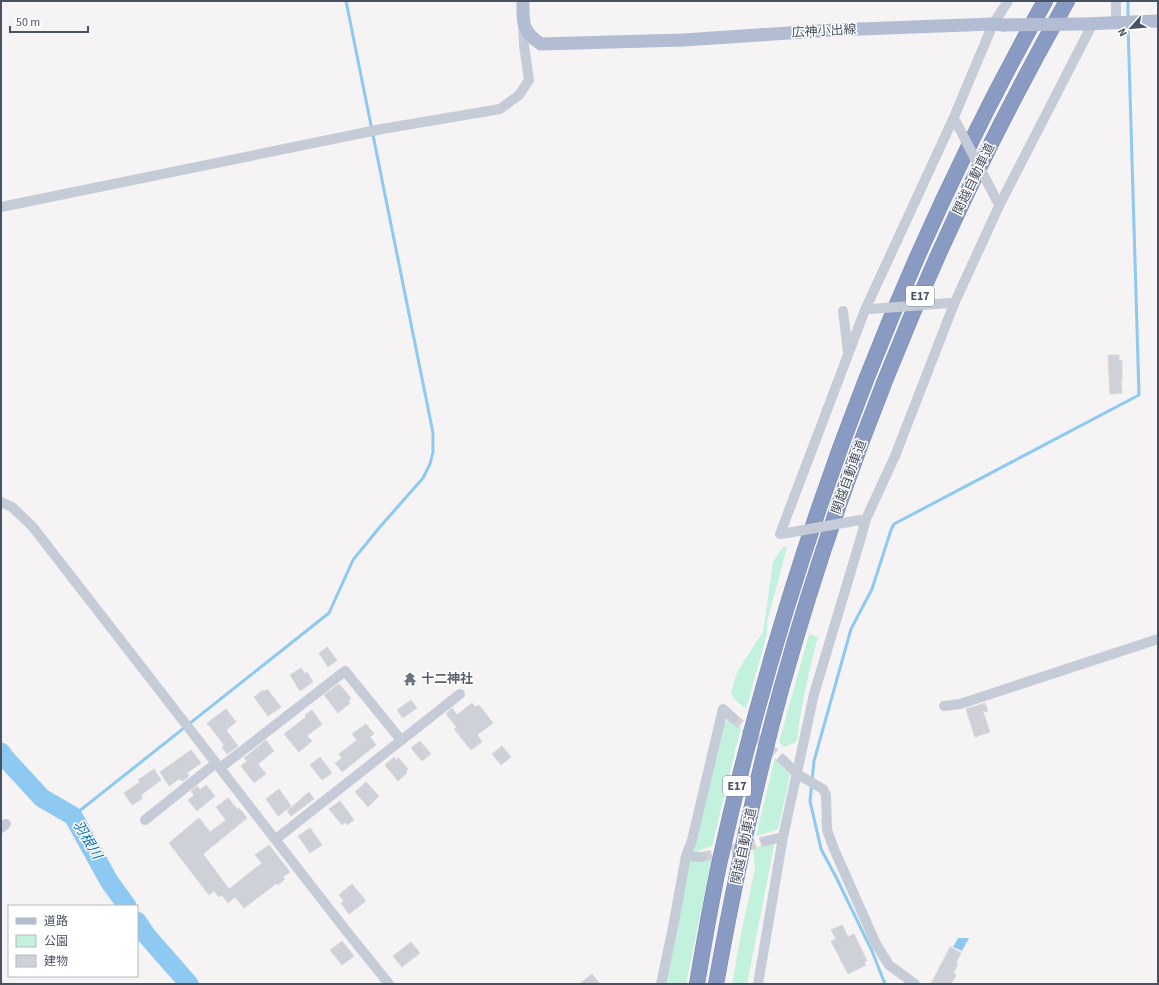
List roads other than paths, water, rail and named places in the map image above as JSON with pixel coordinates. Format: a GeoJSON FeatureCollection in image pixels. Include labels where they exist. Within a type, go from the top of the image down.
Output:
{"type":"FeatureCollection","features":[{"type":"Feature","properties":{"kind":"highway","name":"関越自動車道"},"geometry":{"type":"LineString","coordinates":[[696,984],[719,862],[743,762],[792,591],[824,495],[882,340],[919,253],[989,106],[1045,1]]}},
{"type":"Feature","properties":{"kind":"highway","name":"関越自動車道"},"geometry":{"type":"LineString","coordinates":[[716,984],[739,861],[782,686],[841,499],[900,342],[934,263],[1016,94],[1067,1]]}},
{"type":"Feature","properties":{"kind":"main road","name":"広神小出線"},"geometry":{"type":"LineString","coordinates":[[523,1],[523,22],[526,31],[531,38],[541,44],[683,40],[834,30],[998,24],[1089,24],[1158,20]]}},
{"type":"Feature","properties":{"kind":"street"},"geometry":{"type":"LineString","coordinates":[[863,520],[780,534],[848,355],[1008,1]]}},
{"type":"Feature","properties":{"kind":"street"},"geometry":{"type":"LineString","coordinates":[[1116,1],[1116,22]]}},
{"type":"Feature","properties":{"kind":"street"},"geometry":{"type":"LineString","coordinates":[[1,208],[382,129],[500,108],[519,95],[529,80],[524,45],[523,22]]}},
{"type":"Feature","properties":{"kind":"street"},"geometry":{"type":"LineString","coordinates":[[758,984],[783,837],[814,694],[859,544],[863,520],[895,456],[951,303],[998,203],[1089,24]]}},
{"type":"Feature","properties":{"kind":"street"},"geometry":{"type":"LineString","coordinates":[[955,119],[998,203]]}},
{"type":"Feature","properties":{"kind":"street"},"geometry":{"type":"LineString","coordinates":[[868,310],[951,303]]}},
{"type":"Feature","properties":{"kind":"street"},"geometry":{"type":"LineString","coordinates":[[843,311],[848,355]]}},
{"type":"Feature","properties":{"kind":"street"},"geometry":{"type":"LineString","coordinates":[[1,502],[12,507],[32,526],[389,984]]}},
{"type":"Feature","properties":{"kind":"street"},"geometry":{"type":"LineString","coordinates":[[944,706],[960,704],[1158,639]]}},
{"type":"Feature","properties":{"kind":"street"},"geometry":{"type":"LineString","coordinates":[[145,820],[345,671],[400,740]]}},
{"type":"Feature","properties":{"kind":"street"},"geometry":{"type":"LineString","coordinates":[[276,839],[460,694]]}},
{"type":"Feature","properties":{"kind":"street"},"geometry":{"type":"LineString","coordinates":[[661,984],[674,927],[686,856],[692,840],[723,709],[733,718]]}},
{"type":"Feature","properties":{"kind":"street"},"geometry":{"type":"LineString","coordinates":[[783,760],[797,774],[823,789],[826,795],[827,830],[876,944],[889,965],[915,984]]}},
{"type":"Feature","properties":{"kind":"street"},"geometry":{"type":"LineString","coordinates":[[766,841],[783,837]]}},
{"type":"Feature","properties":{"kind":"street"},"geometry":{"type":"LineString","coordinates":[[686,856],[702,857]]}},
{"type":"Feature","properties":{"kind":"water"},"geometry":{"type":"Polygon","coordinates":[[[958,938],[969,938],[962,951],[953,947],[958,938]]]}},
{"type":"Feature","properties":{"kind":"waterway"},"geometry":{"type":"LineString","coordinates":[[73,816],[329,613],[353,560],[423,478],[430,464],[433,452],[433,433],[346,1]]}},
{"type":"Feature","properties":{"kind":"waterway"},"geometry":{"type":"LineString","coordinates":[[1128,1],[1128,19]]}},
{"type":"Feature","properties":{"kind":"waterway"},"geometry":{"type":"LineString","coordinates":[[885,984],[872,951],[821,849],[810,801],[814,761],[851,629],[872,589],[894,524],[1139,395],[1128,25]]}},
{"type":"Feature","properties":{"kind":"waterway","name":"羽根川"},"geometry":{"type":"LineString","coordinates":[[1,752],[42,798],[73,816],[109,881],[126,905]]}},
{"type":"Feature","properties":{"kind":"waterway","name":"羽根川"},"geometry":{"type":"LineString","coordinates":[[138,922],[147,936],[189,984]]}},
{"type":"Feature","properties":{"kind":"tunnel"},"geometry":{"type":"LineString","coordinates":[[733,718],[783,760]]}},
{"type":"Feature","properties":{"kind":"tunnel"},"geometry":{"type":"LineString","coordinates":[[702,857],[766,841]]}},
{"type":"Feature","properties":{"kind":"place","name":"十二神社"},"geometry":{"type":"Point","coordinates":[410,679]}}]}
